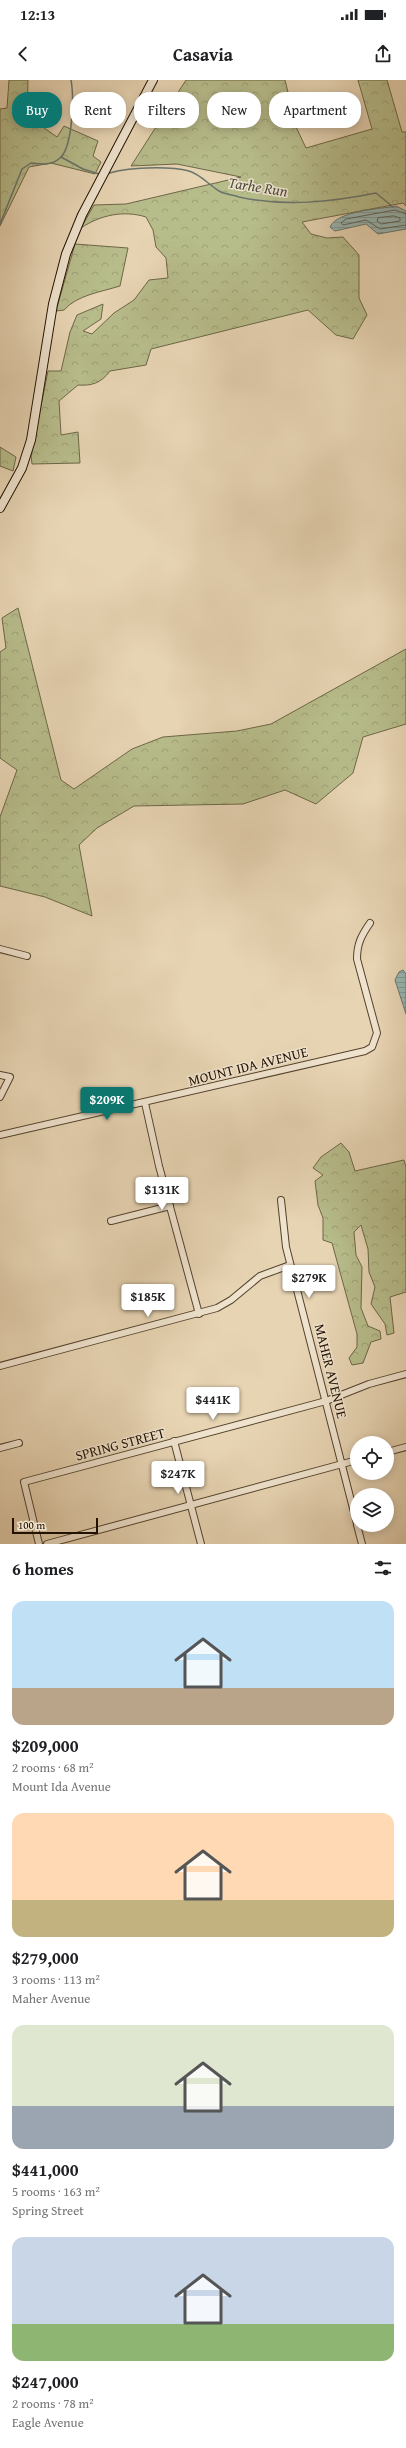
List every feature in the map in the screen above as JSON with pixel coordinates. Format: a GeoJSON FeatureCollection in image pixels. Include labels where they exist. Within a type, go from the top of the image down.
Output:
{"type":"FeatureCollection","features":[{"type":"Feature","properties":{"kind":"street"},"geometry":{"type":"LineString","coordinates":[[0,508],[22,468],[30,440],[53,304],[66,254],[82,214],[153,80]]}},
{"type":"Feature","properties":{"kind":"street","name":"MOUNT IDA AVENUE"},"geometry":{"type":"LineString","coordinates":[[0,1136],[365,1051],[372,1047],[377,1032],[358,960],[357,949],[359,939],[370,923]]}},
{"type":"Feature","properties":{"kind":"street"},"geometry":{"type":"LineString","coordinates":[[0,949],[27,956]]}},
{"type":"Feature","properties":{"kind":"street"},"geometry":{"type":"LineString","coordinates":[[0,1075],[10,1077],[0,1097]]}},
{"type":"Feature","properties":{"kind":"street"},"geometry":{"type":"LineString","coordinates":[[145,1103],[170,1206],[199,1314]]}},
{"type":"Feature","properties":{"kind":"street","name":"MAHER AVENUE"},"geometry":{"type":"LineString","coordinates":[[281,1200],[290,1265],[350,1497]]}},
{"type":"Feature","properties":{"kind":"street"},"geometry":{"type":"LineString","coordinates":[[111,1221],[170,1206]]}},
{"type":"Feature","properties":{"kind":"street"},"geometry":{"type":"LineString","coordinates":[[0,1366],[199,1314],[225,1305],[268,1271],[290,1265]]}},
{"type":"Feature","properties":{"kind":"street","name":"SPRING STREET"},"geometry":{"type":"LineString","coordinates":[[39,1544],[24,1482],[326,1401],[369,1384],[406,1374]]}},
{"type":"Feature","properties":{"kind":"street"},"geometry":{"type":"LineString","coordinates":[[174,1441],[201,1544]]}},
{"type":"Feature","properties":{"kind":"street"},"geometry":{"type":"LineString","coordinates":[[0,1448],[19,1443]]}},
{"type":"Feature","properties":{"kind":"street"},"geometry":{"type":"LineString","coordinates":[[394,1450],[406,1447]]}},
{"type":"Feature","properties":{"kind":"street"},"geometry":{"type":"LineString","coordinates":[[47,1544],[350,1462]]}},
{"type":"Feature","properties":{"kind":"street","name":"MAHER AVENUE"},"geometry":{"type":"LineString","coordinates":[[359,1532],[362,1544]]}},
{"type":"Feature","properties":{"kind":"green space"},"geometry":{"type":"Polygon","coordinates":[[[9,80],[28,80],[28,92],[12,92],[12,128],[44,128],[57,137],[64,126],[98,141],[93,156],[101,162],[95,174],[51,163],[29,167],[0,226],[0,109],[7,108],[9,80]]]}},
{"type":"Feature","properties":{"kind":"green space"},"geometry":{"type":"Polygon","coordinates":[[[186,80],[285,80],[288,92],[269,92],[269,128],[297,128],[306,148],[372,129],[358,80],[387,80],[402,132],[406,132],[406,206],[403,203],[302,222],[311,234],[327,238],[343,237],[359,255],[359,298],[367,315],[353,339],[336,335],[308,310],[151,349],[146,365],[110,371],[96,383],[78,385],[59,401],[61,435],[78,432],[80,463],[32,464],[31,456],[48,371],[61,371],[70,332],[77,315],[103,304],[101,319],[83,331],[92,334],[114,313],[134,300],[149,280],[168,278],[166,258],[156,247],[153,230],[146,217],[129,214],[112,215],[96,220],[81,228],[94,205],[126,204],[241,177],[177,164],[131,166],[155,128],[199,128],[199,92],[178,92],[186,80]]]}},
{"type":"Feature","properties":{"kind":"green space"},"geometry":{"type":"Polygon","coordinates":[[[75,244],[128,248],[120,286],[82,297],[64,310],[56,311],[75,244]]]}},
{"type":"Feature","properties":{"kind":"green space"},"geometry":{"type":"Polygon","coordinates":[[[0,447],[16,457],[13,471],[0,466],[0,447]]]}},
{"type":"Feature","properties":{"kind":"green space"},"geometry":{"type":"Polygon","coordinates":[[[18,608],[61,780],[74,789],[132,749],[163,737],[237,731],[271,724],[406,649],[406,724],[363,737],[353,773],[316,804],[285,790],[243,804],[134,806],[97,828],[79,845],[92,916],[45,897],[0,886],[0,817],[17,770],[0,758],[0,652],[6,648],[2,618],[18,608]]]}},
{"type":"Feature","properties":{"kind":"green space"},"geometry":{"type":"Polygon","coordinates":[[[341,1143],[349,1152],[355,1171],[404,1160],[406,1167],[406,1292],[390,1297],[394,1333],[387,1335],[385,1324],[371,1304],[375,1287],[369,1272],[368,1249],[361,1225],[354,1232],[356,1255],[362,1267],[361,1308],[368,1326],[380,1331],[381,1339],[371,1342],[363,1363],[352,1365],[349,1358],[357,1347],[357,1334],[332,1243],[323,1240],[323,1218],[318,1205],[315,1181],[323,1175],[313,1168],[321,1157],[341,1143]]]}},
{"type":"Feature","properties":{"kind":"water"},"geometry":{"type":"Polygon","coordinates":[[[396,206],[406,211],[406,229],[378,234],[366,224],[335,231],[330,227],[341,217],[349,214],[396,206]]]}},
{"type":"Feature","properties":{"kind":"water"},"geometry":{"type":"Polygon","coordinates":[[[403,970],[406,974],[406,1014],[395,980],[399,972],[403,970]]]}},
{"type":"Feature","properties":{"kind":"waterway","name":"Tarhe Run"},"geometry":{"type":"LineString","coordinates":[[0,224],[22,169],[31,163],[46,164],[57,161],[64,152],[68,143],[72,121],[71,80]]}},
{"type":"Feature","properties":{"kind":"waterway","name":"Tarhe Run"},"geometry":{"type":"LineString","coordinates":[[61,157],[83,169],[99,174]]}},
{"type":"Feature","properties":{"kind":"waterway","name":"Tarhe Run"},"geometry":{"type":"LineString","coordinates":[[107,174],[136,169],[180,169],[193,172],[221,192],[239,197],[291,203],[325,201],[376,193],[393,207]]}}]}
